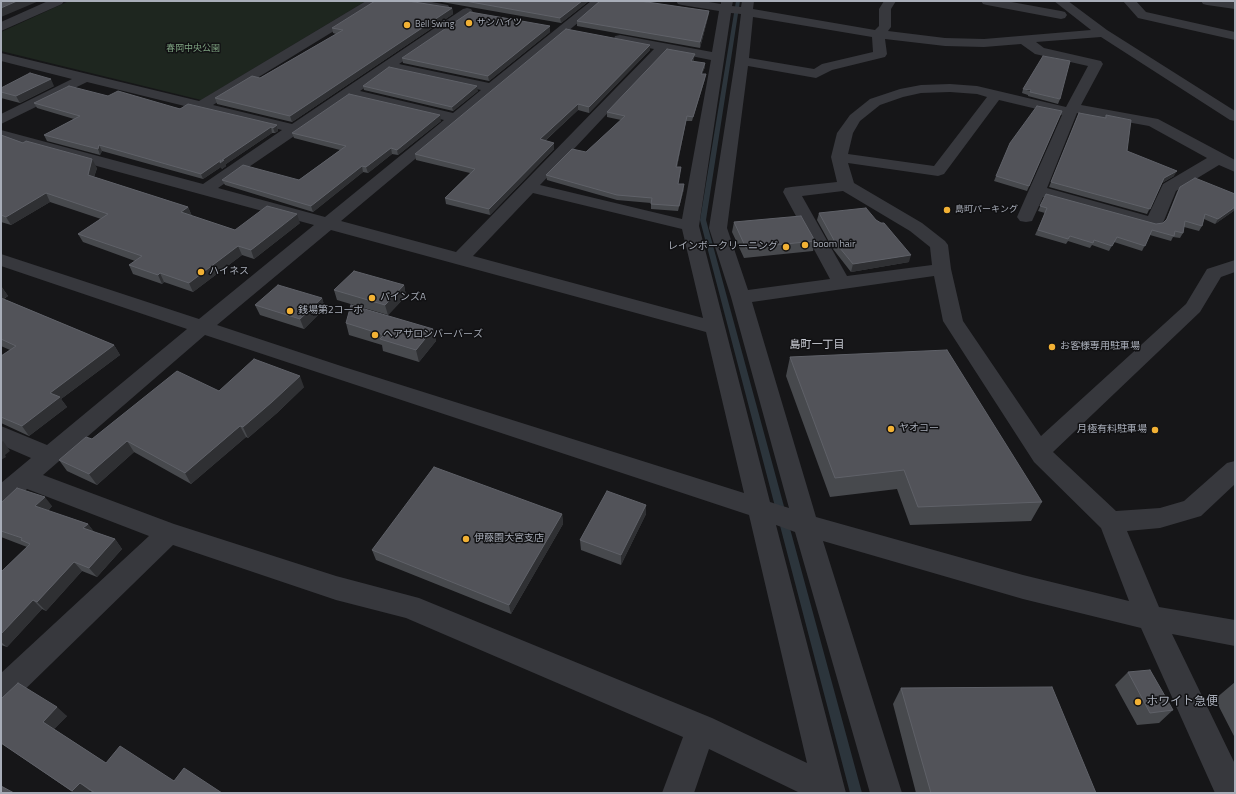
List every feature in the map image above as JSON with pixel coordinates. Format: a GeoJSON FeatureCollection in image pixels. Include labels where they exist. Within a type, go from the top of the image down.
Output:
{"type":"FeatureCollection","features":[{"type":"Feature","properties":{"kind":"street"},"geometry":{"type":"LineString","coordinates":[[1,27],[58,1]]}},
{"type":"Feature","properties":{"kind":"street"},"geometry":{"type":"LineString","coordinates":[[201,106],[374,1]]}},
{"type":"Feature","properties":{"kind":"street"},"geometry":{"type":"LineString","coordinates":[[408,1],[482,14]]}},
{"type":"Feature","properties":{"kind":"street"},"geometry":{"type":"LineString","coordinates":[[1,497],[202,327],[598,1]]}},
{"type":"Feature","properties":{"kind":"street"},"geometry":{"type":"LineString","coordinates":[[682,1],[747,6],[878,34],[913,39],[966,43],[1024,40],[1103,33]]}},
{"type":"Feature","properties":{"kind":"street"},"geometry":{"type":"LineString","coordinates":[[878,34],[885,27],[885,9],[890,1]]}},
{"type":"Feature","properties":{"kind":"street"},"geometry":{"type":"LineString","coordinates":[[987,1],[1061,15]]}},
{"type":"Feature","properties":{"kind":"street"},"geometry":{"type":"LineString","coordinates":[[1060,1],[1103,33],[1235,117]]}},
{"type":"Feature","properties":{"kind":"street"},"geometry":{"type":"LineString","coordinates":[[1129,1],[1142,15],[1235,36]]}},
{"type":"Feature","properties":{"kind":"street"},"geometry":{"type":"LineString","coordinates":[[1207,1],[1235,5]]}},
{"type":"Feature","properties":{"kind":"street"},"geometry":{"type":"LineString","coordinates":[[727,5],[717,57],[690,226],[830,791]]}},
{"type":"Feature","properties":{"kind":"street"},"geometry":{"type":"LineString","coordinates":[[747,6],[742,61],[718,228],[741,297],[806,526],[886,793]]}},
{"type":"Feature","properties":{"kind":"street"},"geometry":{"type":"LineString","coordinates":[[205,190],[466,12]]}},
{"type":"Feature","properties":{"kind":"street"},"geometry":{"type":"LineString","coordinates":[[742,61],[816,74],[827,67],[880,54],[878,34]]}},
{"type":"Feature","properties":{"kind":"street"},"geometry":{"type":"LineString","coordinates":[[610,38],[717,57]]}},
{"type":"Feature","properties":{"kind":"street"},"geometry":{"type":"LineString","coordinates":[[1024,40],[1040,51],[1096,64],[1071,110],[1026,217]]}},
{"type":"Feature","properties":{"kind":"street"},"geometry":{"type":"LineString","coordinates":[[460,259],[663,47]]}},
{"type":"Feature","properties":{"kind":"street"},"geometry":{"type":"LineString","coordinates":[[1,57],[295,129]]}},
{"type":"Feature","properties":{"kind":"street"},"geometry":{"type":"LineString","coordinates":[[388,66],[492,88]]}},
{"type":"Feature","properties":{"kind":"street"},"geometry":{"type":"LineString","coordinates":[[1,120],[84,78]]}},
{"type":"Feature","properties":{"kind":"street"},"geometry":{"type":"LineString","coordinates":[[846,186],[839,157],[845,133],[855,118],[875,102],[900,93],[921,89],[950,88],[977,90],[1046,107],[1153,122],[1235,168]]}},
{"type":"Feature","properties":{"kind":"street"},"geometry":{"type":"LineString","coordinates":[[348,92],[456,118]]}},
{"type":"Feature","properties":{"kind":"street"},"geometry":{"type":"LineString","coordinates":[[839,157],[938,171],[996,94]]}},
{"type":"Feature","properties":{"kind":"street"},"geometry":{"type":"LineString","coordinates":[[1,135],[716,328]]}},
{"type":"Feature","properties":{"kind":"street"},"geometry":{"type":"LineString","coordinates":[[1038,190],[1154,223],[1169,188],[1219,158]]}},
{"type":"Feature","properties":{"kind":"street"},"geometry":{"type":"LineString","coordinates":[[530,186],[690,226]]}},
{"type":"Feature","properties":{"kind":"street"},"geometry":{"type":"LineString","coordinates":[[841,282],[791,192],[846,186],[916,227],[939,245],[942,269],[953,321],[1042,456],[1111,522],[1150,618],[1232,793]]}},
{"type":"Feature","properties":{"kind":"street"},"geometry":{"type":"LineString","coordinates":[[1,260],[336,372],[759,508],[806,526],[1023,587],[1150,618],[1235,633]]}},
{"type":"Feature","properties":{"kind":"street"},"geometry":{"type":"LineString","coordinates":[[1039,451],[1192,308],[1214,273],[1235,266]]}},
{"type":"Feature","properties":{"kind":"street"},"geometry":{"type":"LineString","coordinates":[[741,297],[942,269]]}},
{"type":"Feature","properties":{"kind":"street"},"geometry":{"type":"LineString","coordinates":[[1,435],[50,456]]}},
{"type":"Feature","properties":{"kind":"street"},"geometry":{"type":"LineString","coordinates":[[1111,522],[1160,518],[1192,510],[1235,470]]}},
{"type":"Feature","properties":{"kind":"street"},"geometry":{"type":"LineString","coordinates":[[24,478],[169,533],[336,588],[409,607],[701,729],[830,791]]}},
{"type":"Feature","properties":{"kind":"street"},"geometry":{"type":"LineString","coordinates":[[1,693],[169,533]]}},
{"type":"Feature","properties":{"kind":"street"},"geometry":{"type":"LineString","coordinates":[[678,793],[701,729]]}},
{"type":"Feature","properties":{"kind":"green space","name":"春岡中央公園"},"geometry":{"type":"Polygon","coordinates":[[[69,1],[366,1],[201,100],[1,51],[1,32],[69,1]]]}},
{"type":"Feature","properties":{"kind":"building"},"geometry":{"type":"Polygon","coordinates":[[[1,1],[17,1],[1,8],[1,1]]]}},
{"type":"Feature","properties":{"kind":"building"},"geometry":{"type":"Polygon","coordinates":[[[375,1],[408,1],[452,8],[290,116],[215,98],[252,76],[260,78],[343,30],[332,28],[375,1]]]}},
{"type":"Feature","properties":{"kind":"building"},"geometry":{"type":"Polygon","coordinates":[[[465,1],[582,1],[560,18],[465,1]]]}},
{"type":"Feature","properties":{"kind":"building"},"geometry":{"type":"Polygon","coordinates":[[[600,1],[640,1],[709,11],[700,42],[577,21],[600,1]]]}},
{"type":"Feature","properties":{"kind":"building"},"geometry":{"type":"Polygon","coordinates":[[[470,12],[550,26],[488,76],[402,58],[470,12]]]}},
{"type":"Feature","properties":{"kind":"building"},"geometry":{"type":"Polygon","coordinates":[[[566,29],[650,45],[589,107],[578,104],[540,139],[554,143],[489,209],[445,198],[475,169],[415,154],[566,29]]]}},
{"type":"Feature","properties":{"kind":"building"},"geometry":{"type":"Polygon","coordinates":[[[667,49],[695,54],[691,61],[705,63],[701,74],[706,74],[693,117],[687,116],[676,167],[681,167],[678,184],[684,184],[679,206],[651,204],[652,198],[617,195],[546,175],[572,149],[586,152],[625,116],[607,112],[667,49]]]}},
{"type":"Feature","properties":{"kind":"building"},"geometry":{"type":"Polygon","coordinates":[[[1043,56],[1070,61],[1060,99],[1023,89],[1043,56]]]}},
{"type":"Feature","properties":{"kind":"building"},"geometry":{"type":"Polygon","coordinates":[[[389,67],[477,86],[452,107],[363,86],[389,67]]]}},
{"type":"Feature","properties":{"kind":"building"},"geometry":{"type":"Polygon","coordinates":[[[30,73],[51,79],[16,96],[1,92],[1,88],[30,73]]]}},
{"type":"Feature","properties":{"kind":"building"},"geometry":{"type":"Polygon","coordinates":[[[69,86],[108,96],[118,91],[180,109],[188,104],[277,125],[273,128],[271,127],[222,160],[224,160],[220,163],[221,160],[201,174],[99,145],[98,149],[44,135],[80,116],[34,103],[69,86]]]}},
{"type":"Feature","properties":{"kind":"building"},"geometry":{"type":"Polygon","coordinates":[[[349,94],[440,115],[397,150],[391,148],[366,167],[362,166],[311,206],[222,180],[243,165],[299,180],[346,146],[292,133],[349,94]]]}},
{"type":"Feature","properties":{"kind":"building"},"geometry":{"type":"Polygon","coordinates":[[[1037,106],[1062,111],[1029,186],[996,176],[1010,143],[1037,106]]]}},
{"type":"Feature","properties":{"kind":"building"},"geometry":{"type":"Polygon","coordinates":[[[1079,113],[1106,118],[1106,115],[1131,120],[1127,151],[1177,171],[1164,178],[1150,209],[1051,182],[1079,113]]]}},
{"type":"Feature","properties":{"kind":"building"},"geometry":{"type":"Polygon","coordinates":[[[1,135],[23,143],[26,141],[92,159],[88,175],[188,207],[181,212],[235,230],[267,206],[297,214],[251,250],[238,246],[189,283],[160,273],[158,275],[129,265],[142,256],[78,234],[108,214],[46,193],[6,217],[1,215],[1,135]]]}},
{"type":"Feature","properties":{"kind":"building"},"geometry":{"type":"Polygon","coordinates":[[[1195,178],[1235,194],[1235,207],[1218,219],[1205,214],[1202,226],[1185,221],[1183,233],[1175,231],[1174,236],[1152,230],[1145,246],[1117,237],[1112,246],[1094,240],[1093,243],[1070,236],[1068,239],[1038,230],[1047,208],[1040,206],[1046,194],[1156,224],[1163,223],[1167,219],[1180,187],[1195,178]]]}},
{"type":"Feature","properties":{"kind":"building"},"geometry":{"type":"Polygon","coordinates":[[[866,208],[876,220],[884,223],[911,255],[853,264],[835,242],[819,213],[866,208]]]}},
{"type":"Feature","properties":{"kind":"building"},"geometry":{"type":"Polygon","coordinates":[[[801,216],[815,241],[746,248],[734,222],[801,216]]]}},
{"type":"Feature","properties":{"kind":"building"},"geometry":{"type":"Polygon","coordinates":[[[354,271],[404,285],[385,305],[334,290],[354,271]]]}},
{"type":"Feature","properties":{"kind":"building"},"geometry":{"type":"Polygon","coordinates":[[[278,285],[322,298],[300,319],[255,305],[278,285]]]}},
{"type":"Feature","properties":{"kind":"building"},"geometry":{"type":"Polygon","coordinates":[[[1,298],[114,345],[50,393],[60,397],[22,426],[1,417],[1,356],[16,346],[1,339],[1,298]]]}},
{"type":"Feature","properties":{"kind":"building"},"geometry":{"type":"Polygon","coordinates":[[[351,305],[433,329],[416,350],[380,339],[384,335],[346,323],[351,305]]]}},
{"type":"Feature","properties":{"kind":"building"},"geometry":{"type":"Polygon","coordinates":[[[947,350],[1042,502],[918,507],[904,470],[835,478],[790,357],[947,350]]]}},
{"type":"Feature","properties":{"kind":"building"},"geometry":{"type":"Polygon","coordinates":[[[254,359],[300,376],[243,427],[240,426],[185,473],[127,441],[89,474],[59,460],[86,437],[92,439],[177,371],[219,391],[254,359]]]}},
{"type":"Feature","properties":{"kind":"building"},"geometry":{"type":"Polygon","coordinates":[[[434,467],[562,514],[509,605],[372,550],[434,467]]]}},
{"type":"Feature","properties":{"kind":"building"},"geometry":{"type":"Polygon","coordinates":[[[17,488],[45,497],[35,506],[88,524],[83,528],[115,539],[89,568],[74,562],[37,602],[33,600],[1,634],[1,572],[30,544],[21,540],[22,538],[1,531],[1,503],[17,488]]]}},
{"type":"Feature","properties":{"kind":"building"},"geometry":{"type":"Polygon","coordinates":[[[607,491],[646,505],[621,555],[580,540],[607,491]]]}},
{"type":"Feature","properties":{"kind":"building"},"geometry":{"type":"Polygon","coordinates":[[[1150,670],[1173,710],[1150,713],[1128,672],[1150,670]]]}},
{"type":"Feature","properties":{"kind":"building"},"geometry":{"type":"Polygon","coordinates":[[[18,683],[57,707],[43,722],[106,763],[120,746],[174,781],[184,768],[222,793],[95,793],[80,783],[72,791],[1,743],[1,699],[18,683]]]}},
{"type":"Feature","properties":{"kind":"building"},"geometry":{"type":"Polygon","coordinates":[[[1052,687],[1096,793],[931,793],[901,688],[1052,687]]]}},
{"type":"Feature","properties":{"kind":"building"},"geometry":{"type":"Polygon","coordinates":[[[1,786],[14,793],[1,793],[1,786]]]}},
{"type":"Feature","properties":{"kind":"waterway"},"geometry":{"type":"LineString","coordinates":[[738,1],[703,220],[856,793]]}},
{"type":"Feature","properties":{"kind":"place","name":"サンハイツ"},"geometry":{"type":"Point","coordinates":[469,23]}},
{"type":"Feature","properties":{"kind":"place","name":"Bell Swing"},"geometry":{"type":"Point","coordinates":[407,25]}},
{"type":"Feature","properties":{"kind":"place","name":"島町パーキング"},"geometry":{"type":"Point","coordinates":[947,210]}},
{"type":"Feature","properties":{"kind":"place","name":"boom hair"},"geometry":{"type":"Point","coordinates":[805,245]}},
{"type":"Feature","properties":{"kind":"place","name":"レインボークリーニング"},"geometry":{"type":"Point","coordinates":[786,247]}},
{"type":"Feature","properties":{"kind":"place","name":"ハイネス"},"geometry":{"type":"Point","coordinates":[201,272]}},
{"type":"Feature","properties":{"kind":"place","name":"パインズA"},"geometry":{"type":"Point","coordinates":[372,298]}},
{"type":"Feature","properties":{"kind":"place","name":"銭場第2コーポ"},"geometry":{"type":"Point","coordinates":[290,311]}},
{"type":"Feature","properties":{"kind":"place","name":"ヘアサロンバーバーズ"},"geometry":{"type":"Point","coordinates":[375,335]}},
{"type":"Feature","properties":{"kind":"place","name":"お客様専用駐車場"},"geometry":{"type":"Point","coordinates":[1052,347]}},
{"type":"Feature","properties":{"kind":"place","name":"ヤオコー"},"geometry":{"type":"Point","coordinates":[891,429]}},
{"type":"Feature","properties":{"kind":"place","name":"月極有料駐車場"},"geometry":{"type":"Point","coordinates":[1155,430]}},
{"type":"Feature","properties":{"kind":"place","name":"伊藤園大宮支店"},"geometry":{"type":"Point","coordinates":[466,539]}},
{"type":"Feature","properties":{"kind":"place","name":"ホワイト急便"},"geometry":{"type":"Point","coordinates":[1138,702]}},
{"type":"Feature","properties":{"kind":"district","name":"島町一丁目"},"geometry":{"type":"Point","coordinates":[817,345]}}]}
